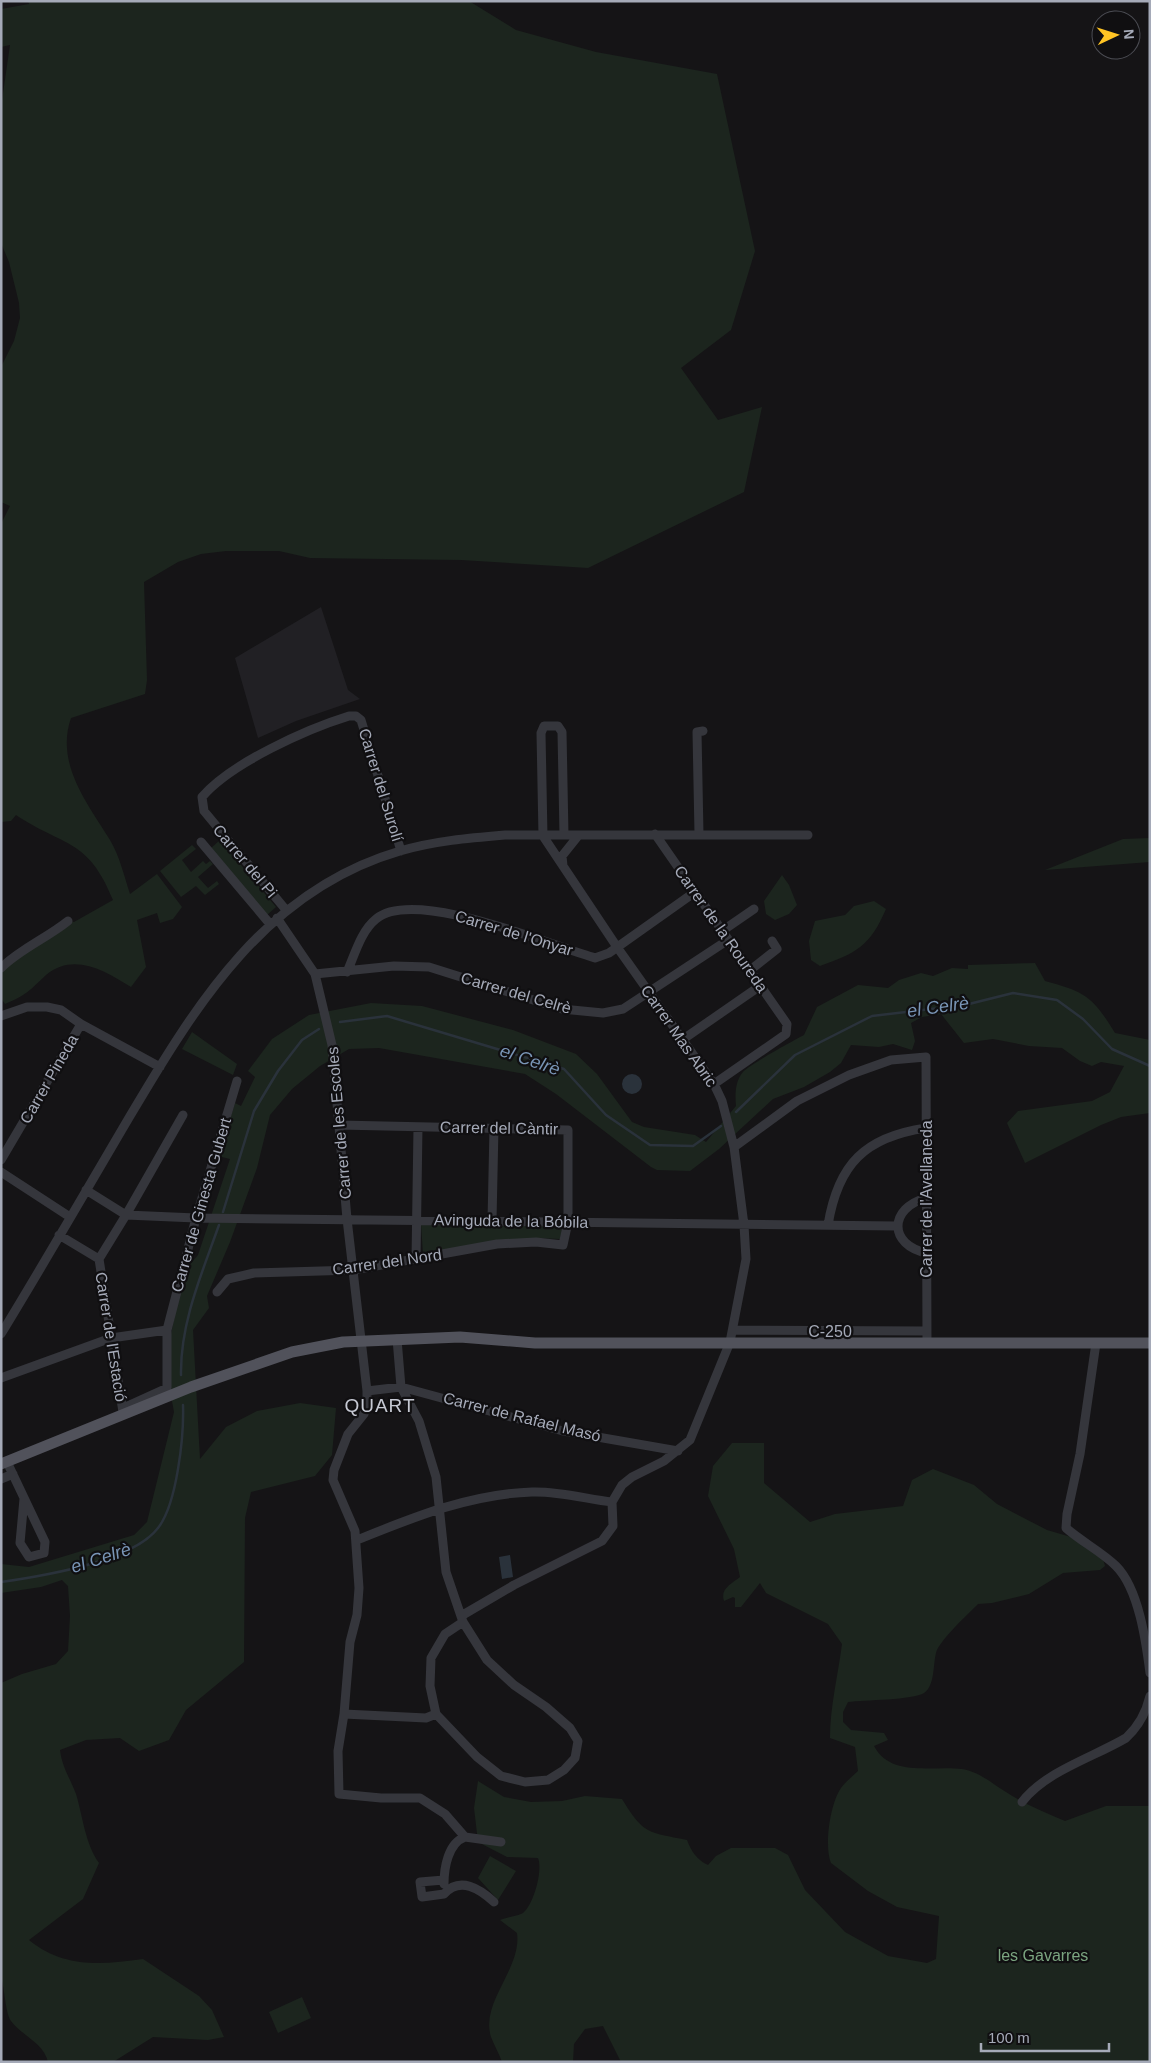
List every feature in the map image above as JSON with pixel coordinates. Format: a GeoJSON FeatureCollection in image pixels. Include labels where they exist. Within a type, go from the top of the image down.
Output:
{"type":"FeatureCollection","features":[{"type":"Feature","properties":{"kind":"main road","name":"C-250"},"geometry":{"type":"LineString","coordinates":[[4,1463],[123,1412],[195,1386],[292,1352],[343,1342],[460,1337],[535,1343],[731,1336],[927,1336],[1150,1343]]}},
{"type":"Feature","properties":{"kind":"street","name":"Carrer del Pi"},"geometry":{"type":"LineString","coordinates":[[286,910],[204,811],[202,797],[208,789],[250,762],[324,724],[349,716],[356,716],[361,720]]}},
{"type":"Feature","properties":{"kind":"street","name":"Carrer del Surolí"},"geometry":{"type":"LineString","coordinates":[[361,720],[401,851]]}},
{"type":"Feature","properties":{"kind":"street"},"geometry":{"type":"LineString","coordinates":[[543,836],[541,733],[544,726],[558,726],[562,732],[564,835]]}},
{"type":"Feature","properties":{"kind":"street"},"geometry":{"type":"LineString","coordinates":[[700,834],[697,732],[703,731]]}},
{"type":"Feature","properties":{"kind":"street","name":"Carrer de la Roureda"},"geometry":{"type":"LineString","coordinates":[[655,834],[786,1024],[786,1034],[714,1084]]}},
{"type":"Feature","properties":{"kind":"street"},"geometry":{"type":"LineString","coordinates":[[1,1334],[160,1067],[206,995],[232,962],[274,921],[286,910],[327,883],[371,861],[401,851],[459,838],[505,835],[808,835]]}},
{"type":"Feature","properties":{"kind":"street","name":"Carrer Mas Abric"},"geometry":{"type":"LineString","coordinates":[[543,836],[562,867],[648,992],[714,1084],[722,1101],[734,1148],[744,1226],[746,1259],[731,1336],[690,1440],[664,1462],[632,1477],[622,1485],[612,1502]]}},
{"type":"Feature","properties":{"kind":"street"},"geometry":{"type":"LineString","coordinates":[[562,867],[562,856],[578,836]]}},
{"type":"Feature","properties":{"kind":"street","name":"Carrer del Pi"},"geometry":{"type":"LineString","coordinates":[[201,842],[274,921]]}},
{"type":"Feature","properties":{"kind":"street","name":"Carrer de l'Onyar"},"geometry":{"type":"LineString","coordinates":[[347,972],[364,932],[376,918],[384,914],[404,910],[429,909],[462,915],[595,958],[617,947],[695,892]]}},
{"type":"Feature","properties":{"kind":"street"},"geometry":{"type":"LineString","coordinates":[[722,931],[754,909]]}},
{"type":"Feature","properties":{"kind":"street"},"geometry":{"type":"LineString","coordinates":[[1,968],[11,959],[49,937],[68,921]]}},
{"type":"Feature","properties":{"kind":"street","name":"Carrer de les Escoles"},"geometry":{"type":"LineString","coordinates":[[274,921],[315,974],[332,1045],[347,1219],[367,1391],[367,1403],[364,1414],[348,1434],[334,1470],[333,1480],[357,1540],[359,1588],[357,1615],[350,1642],[344,1714],[338,1751],[338,1794],[381,1798],[420,1798],[445,1814],[465,1837]]}},
{"type":"Feature","properties":{"kind":"street","name":"Carrer del Celrè"},"geometry":{"type":"LineString","coordinates":[[315,974],[394,966],[428,967],[562,1009],[603,1013],[623,1009],[728,940]]}},
{"type":"Feature","properties":{"kind":"street"},"geometry":{"type":"LineString","coordinates":[[749,971],[777,949],[772,941]]}},
{"type":"Feature","properties":{"kind":"street"},"geometry":{"type":"LineString","coordinates":[[682,1040],[760,986]]}},
{"type":"Feature","properties":{"kind":"street"},"geometry":{"type":"LineString","coordinates":[[1,1016],[27,1007],[47,1007],[62,1010],[81,1024],[160,1067]]}},
{"type":"Feature","properties":{"kind":"street","name":"Carrer Pineda"},"geometry":{"type":"LineString","coordinates":[[1,1160],[81,1024]]}},
{"type":"Feature","properties":{"kind":"street","name":"Carrer de l'Avellaneda"},"geometry":{"type":"LineString","coordinates":[[734,1148],[797,1101],[850,1075],[891,1060],[926,1057],[927,1336]]}},
{"type":"Feature","properties":{"kind":"street","name":"Carrer de Ginesta Gubert"},"geometry":{"type":"LineString","coordinates":[[123,1412],[167,1388],[167,1330],[196,1218],[237,1081]]}},
{"type":"Feature","properties":{"kind":"street"},"geometry":{"type":"LineString","coordinates":[[59,1235],[99,1259],[184,1115]]}},
{"type":"Feature","properties":{"kind":"street","name":"Carrer del Càntir"},"geometry":{"type":"LineString","coordinates":[[339,1125],[568,1130],[568,1222]]}},
{"type":"Feature","properties":{"kind":"street"},"geometry":{"type":"LineString","coordinates":[[416,1259],[418,1127]]}},
{"type":"Feature","properties":{"kind":"street"},"geometry":{"type":"LineString","coordinates":[[492,1221],[494,1127]]}},
{"type":"Feature","properties":{"kind":"street"},"geometry":{"type":"LineString","coordinates":[[828,1225],[832,1198],[840,1180],[852,1163],[865,1150],[885,1138],[904,1131],[926,1128]]}},
{"type":"Feature","properties":{"kind":"street"},"geometry":{"type":"LineString","coordinates":[[1,1172],[70,1217]]}},
{"type":"Feature","properties":{"kind":"street"},"geometry":{"type":"LineString","coordinates":[[86,1190],[126,1215]]}},
{"type":"Feature","properties":{"kind":"street"},"geometry":{"type":"LineString","coordinates":[[926,1198],[915,1201],[906,1207],[899,1217],[897,1226],[899,1236],[913,1250],[927,1252]]}},
{"type":"Feature","properties":{"kind":"street","name":"Avinguda de la Bóbila"},"geometry":{"type":"LineString","coordinates":[[126,1215],[196,1218],[744,1226],[897,1226]]}},
{"type":"Feature","properties":{"kind":"street","name":"Carrer del Nord"},"geometry":{"type":"LineString","coordinates":[[216,1292],[228,1278],[254,1273],[354,1270],[498,1244],[536,1242],[564,1245],[568,1222]]}},
{"type":"Feature","properties":{"kind":"street","name":"Carrer de l'Estació"},"geometry":{"type":"LineString","coordinates":[[99,1259],[123,1412]]}},
{"type":"Feature","properties":{"kind":"street"},"geometry":{"type":"LineString","coordinates":[[1,1378],[111,1338],[167,1330]]}},
{"type":"Feature","properties":{"kind":"street"},"geometry":{"type":"LineString","coordinates":[[357,1540],[439,1508],[490,1495],[535,1492],[612,1502],[613,1526],[602,1541],[514,1585],[462,1619],[445,1634],[431,1658],[430,1686],[436,1714],[477,1757],[501,1776],[525,1782],[548,1780],[564,1770],[575,1758],[578,1741],[570,1728],[546,1707],[514,1685],[487,1660],[462,1619],[446,1572],[439,1508],[436,1477],[419,1421],[400,1387],[397,1339]]}},
{"type":"Feature","properties":{"kind":"street"},"geometry":{"type":"LineString","coordinates":[[1096,1342],[1080,1454],[1067,1514],[1066,1528],[1117,1566],[1130,1588],[1145,1637],[1150,1673]]}},
{"type":"Feature","properties":{"kind":"street","name":"Carrer de Rafael Masó"},"geometry":{"type":"LineString","coordinates":[[367,1391],[400,1387],[563,1431],[678,1451]]}},
{"type":"Feature","properties":{"kind":"street"},"geometry":{"type":"LineString","coordinates":[[4,1463],[13,1474],[45,1542],[44,1553],[28,1558],[20,1543],[24,1499]]}},
{"type":"Feature","properties":{"kind":"street"},"geometry":{"type":"LineString","coordinates":[[1,1479],[13,1474]]}},
{"type":"Feature","properties":{"kind":"street"},"geometry":{"type":"LineString","coordinates":[[1022,1802],[1031,1791],[1062,1771],[1126,1738],[1134,1731],[1144,1714],[1150,1696]]}},
{"type":"Feature","properties":{"kind":"street"},"geometry":{"type":"LineString","coordinates":[[344,1714],[426,1718],[436,1714]]}},
{"type":"Feature","properties":{"kind":"street"},"geometry":{"type":"LineString","coordinates":[[444,1894],[444,1880],[449,1852],[453,1844],[465,1837],[501,1842]]}},
{"type":"Feature","properties":{"kind":"street"},"geometry":{"type":"LineString","coordinates":[[444,1880],[420,1882],[422,1897],[444,1894],[449,1889],[461,1885],[472,1886],[482,1891],[494,1902]]}},
{"type":"Feature","properties":{"kind":"shaded area"},"geometry":{"type":"Polygon","coordinates":[[[321,607],[348,690],[360,699],[296,721],[258,738],[235,658],[321,607]]]}},
{"type":"Feature","properties":{"kind":"shaded area"},"geometry":{"type":"Polygon","coordinates":[[[628,1074],[636,1074],[642,1080],[642,1088],[636,1094],[628,1094],[622,1088],[622,1080],[628,1074]]]}},
{"type":"Feature","properties":{"kind":"shaded area"},"geometry":{"type":"Polygon","coordinates":[[[510,1555],[513,1577],[502,1579],[499,1557],[510,1555]]]}},
{"type":"Feature","properties":{"kind":"green space"},"geometry":{"type":"Polygon","coordinates":[[[28,1],[469,1],[516,30],[596,52],[717,74],[755,251],[731,330],[681,368],[718,420],[762,407],[744,492],[588,568],[461,560],[310,558],[279,551],[226,551],[201,554],[178,562],[144,582],[147,680],[145,694],[71,718],[67,735],[67,751],[76,783],[113,846],[130,894],[157,874],[182,907],[173,919],[160,923],[157,913],[137,920],[146,967],[131,987],[111,975],[89,966],[67,965],[57,968],[23,995],[5,1004],[1,998],[1,968],[68,921],[74,922],[113,900],[104,880],[94,865],[73,846],[16,815],[11,821],[1,822],[1,524],[10,506],[1,502],[1,367],[14,341],[20,318],[19,303],[9,262],[1,243],[1,107],[10,45],[1,47],[1,9],[29,4],[28,1]]]}},
{"type":"Feature","properties":{"kind":"green space"},"geometry":{"type":"Polygon","coordinates":[[[1150,838],[1150,862],[1045,870],[1123,839],[1150,838]]]}},
{"type":"Feature","properties":{"kind":"green space"},"geometry":{"type":"Polygon","coordinates":[[[220,840],[276,907],[267,915],[210,849],[220,840]]]}},
{"type":"Feature","properties":{"kind":"green space"},"geometry":{"type":"Polygon","coordinates":[[[192,845],[196,849],[182,860],[191,872],[203,861],[206,864],[210,861],[213,864],[198,877],[208,888],[217,881],[219,884],[205,895],[196,886],[181,897],[160,871],[192,845]]]}},
{"type":"Feature","properties":{"kind":"green space"},"geometry":{"type":"Polygon","coordinates":[[[782,875],[789,885],[797,905],[789,914],[775,920],[766,914],[764,901],[782,875]]]}},
{"type":"Feature","properties":{"kind":"green space"},"geometry":{"type":"Polygon","coordinates":[[[874,901],[886,909],[868,940],[844,957],[820,966],[811,960],[809,941],[815,921],[845,915],[854,906],[874,901]]]}},
{"type":"Feature","properties":{"kind":"green space"},"geometry":{"type":"Polygon","coordinates":[[[1035,963],[1045,981],[1079,993],[1094,1004],[1101,1011],[1115,1033],[1150,1040],[1150,1113],[1121,1117],[1101,1125],[1025,1163],[1007,1123],[1018,1111],[1092,1101],[1110,1092],[1124,1066],[1101,1062],[1092,1066],[1080,1061],[1062,1048],[1029,1046],[993,1039],[964,1043],[941,1014],[922,1017],[911,1023],[915,1041],[912,1050],[893,1044],[879,1047],[851,1045],[841,1063],[830,1072],[804,1087],[773,1099],[719,1149],[690,1171],[657,1170],[651,1167],[556,1094],[525,1074],[379,1048],[349,1049],[320,1066],[292,1089],[270,1115],[257,1168],[230,1242],[207,1296],[209,1308],[193,1330],[200,1459],[226,1427],[257,1411],[300,1403],[336,1408],[332,1455],[315,1476],[251,1492],[245,1518],[244,1662],[186,1710],[169,1740],[139,1751],[120,1738],[86,1740],[60,1750],[64,1767],[76,1794],[90,1847],[99,1863],[83,1899],[29,1940],[55,1956],[69,1960],[97,1963],[143,1959],[199,1996],[212,2010],[224,2037],[208,2040],[153,2037],[113,2062],[48,2062],[46,2055],[37,2044],[11,2021],[7,2012],[1,1978],[1,1683],[22,1674],[56,1664],[68,1651],[70,1616],[68,1586],[62,1580],[41,1587],[1,1593],[1,1564],[29,1567],[134,1535],[147,1522],[174,1412],[169,1385],[171,1334],[184,1271],[198,1255],[230,1159],[218,1156],[235,1103],[241,1106],[255,1077],[248,1071],[272,1039],[309,1015],[371,1003],[422,1006],[513,1030],[576,1054],[597,1074],[632,1122],[644,1127],[695,1135],[706,1142],[736,1106],[737,1084],[743,1072],[804,1035],[817,1007],[858,985],[888,988],[899,980],[921,973],[933,976],[952,968],[968,969],[968,965],[1035,963]]]}},
{"type":"Feature","properties":{"kind":"green space"},"geometry":{"type":"Polygon","coordinates":[[[192,1032],[237,1064],[233,1075],[182,1049],[192,1032]]]}},
{"type":"Feature","properties":{"kind":"green space"},"geometry":{"type":"Polygon","coordinates":[[[421,1224],[563,1225],[560,1239],[537,1238],[423,1254],[421,1224]]]}},
{"type":"Feature","properties":{"kind":"green space","name":"les Gavarres"},"geometry":{"type":"Polygon","coordinates":[[[732,1443],[764,1443],[764,1483],[810,1522],[835,1514],[903,1506],[912,1480],[933,1469],[974,1485],[997,1504],[1047,1530],[1071,1537],[1103,1559],[1105,1566],[1100,1570],[1063,1573],[1029,1594],[992,1603],[978,1604],[954,1628],[938,1648],[932,1680],[928,1690],[918,1695],[899,1698],[848,1702],[843,1712],[843,1722],[851,1730],[884,1733],[888,1740],[874,1746],[881,1756],[891,1763],[914,1768],[968,1770],[1035,1808],[1065,1821],[1106,1806],[1150,1806],[1150,2062],[621,2062],[603,2026],[585,2029],[574,2044],[573,2062],[502,2062],[491,2037],[489,2024],[496,1998],[514,1960],[517,1933],[500,1920],[521,1914],[527,1909],[534,1895],[539,1863],[538,1858],[507,1857],[478,1842],[474,1808],[478,1781],[504,1797],[531,1802],[562,1801],[585,1796],[622,1799],[642,1826],[655,1833],[687,1840],[695,1855],[708,1865],[716,1856],[731,1848],[775,1848],[788,1855],[805,1890],[845,1932],[888,1956],[927,1963],[936,1959],[939,1916],[897,1907],[868,1891],[831,1863],[828,1836],[831,1814],[841,1788],[858,1771],[855,1747],[830,1738],[830,1726],[842,1644],[828,1624],[766,1593],[760,1583],[741,1607],[735,1607],[735,1598],[733,1597],[724,1601],[725,1590],[740,1577],[734,1549],[708,1496],[713,1466],[732,1443]]]}},
{"type":"Feature","properties":{"kind":"green space"},"geometry":{"type":"Polygon","coordinates":[[[490,1856],[516,1871],[498,1900],[478,1878],[490,1856]]]}},
{"type":"Feature","properties":{"kind":"green space"},"geometry":{"type":"Polygon","coordinates":[[[302,1997],[311,2018],[278,2033],[269,2012],[302,1997]]]}},
{"type":"Feature","properties":{"kind":"waterway","name":"el Celrè"},"geometry":{"type":"LineString","coordinates":[[736,1112],[795,1055],[872,1016],[965,1005],[1013,993],[1057,1000],[1083,1019],[1112,1049],[1150,1066]]}},
{"type":"Feature","properties":{"kind":"waterway","name":"el Celrè"},"geometry":{"type":"LineString","coordinates":[[340,1022],[387,1016],[564,1069],[606,1115],[650,1145],[693,1146],[721,1126]]}},
{"type":"Feature","properties":{"kind":"waterway","name":"el Celrè"},"geometry":{"type":"LineString","coordinates":[[223,1212],[254,1111],[278,1071],[302,1040],[319,1029]]}},
{"type":"Feature","properties":{"kind":"waterway","name":"el Celrè"},"geometry":{"type":"LineString","coordinates":[[181,1375],[184,1336],[188,1317],[219,1225]]}},
{"type":"Feature","properties":{"kind":"waterway","name":"el Celrè"},"geometry":{"type":"LineString","coordinates":[[1,1582],[40,1576],[85,1565],[128,1550],[146,1540],[158,1528],[165,1517],[175,1487],[181,1451],[183,1405]]}},
{"type":"Feature","properties":{"kind":"district","name":"QUART"},"geometry":{"type":"Point","coordinates":[380,1405]}}]}
